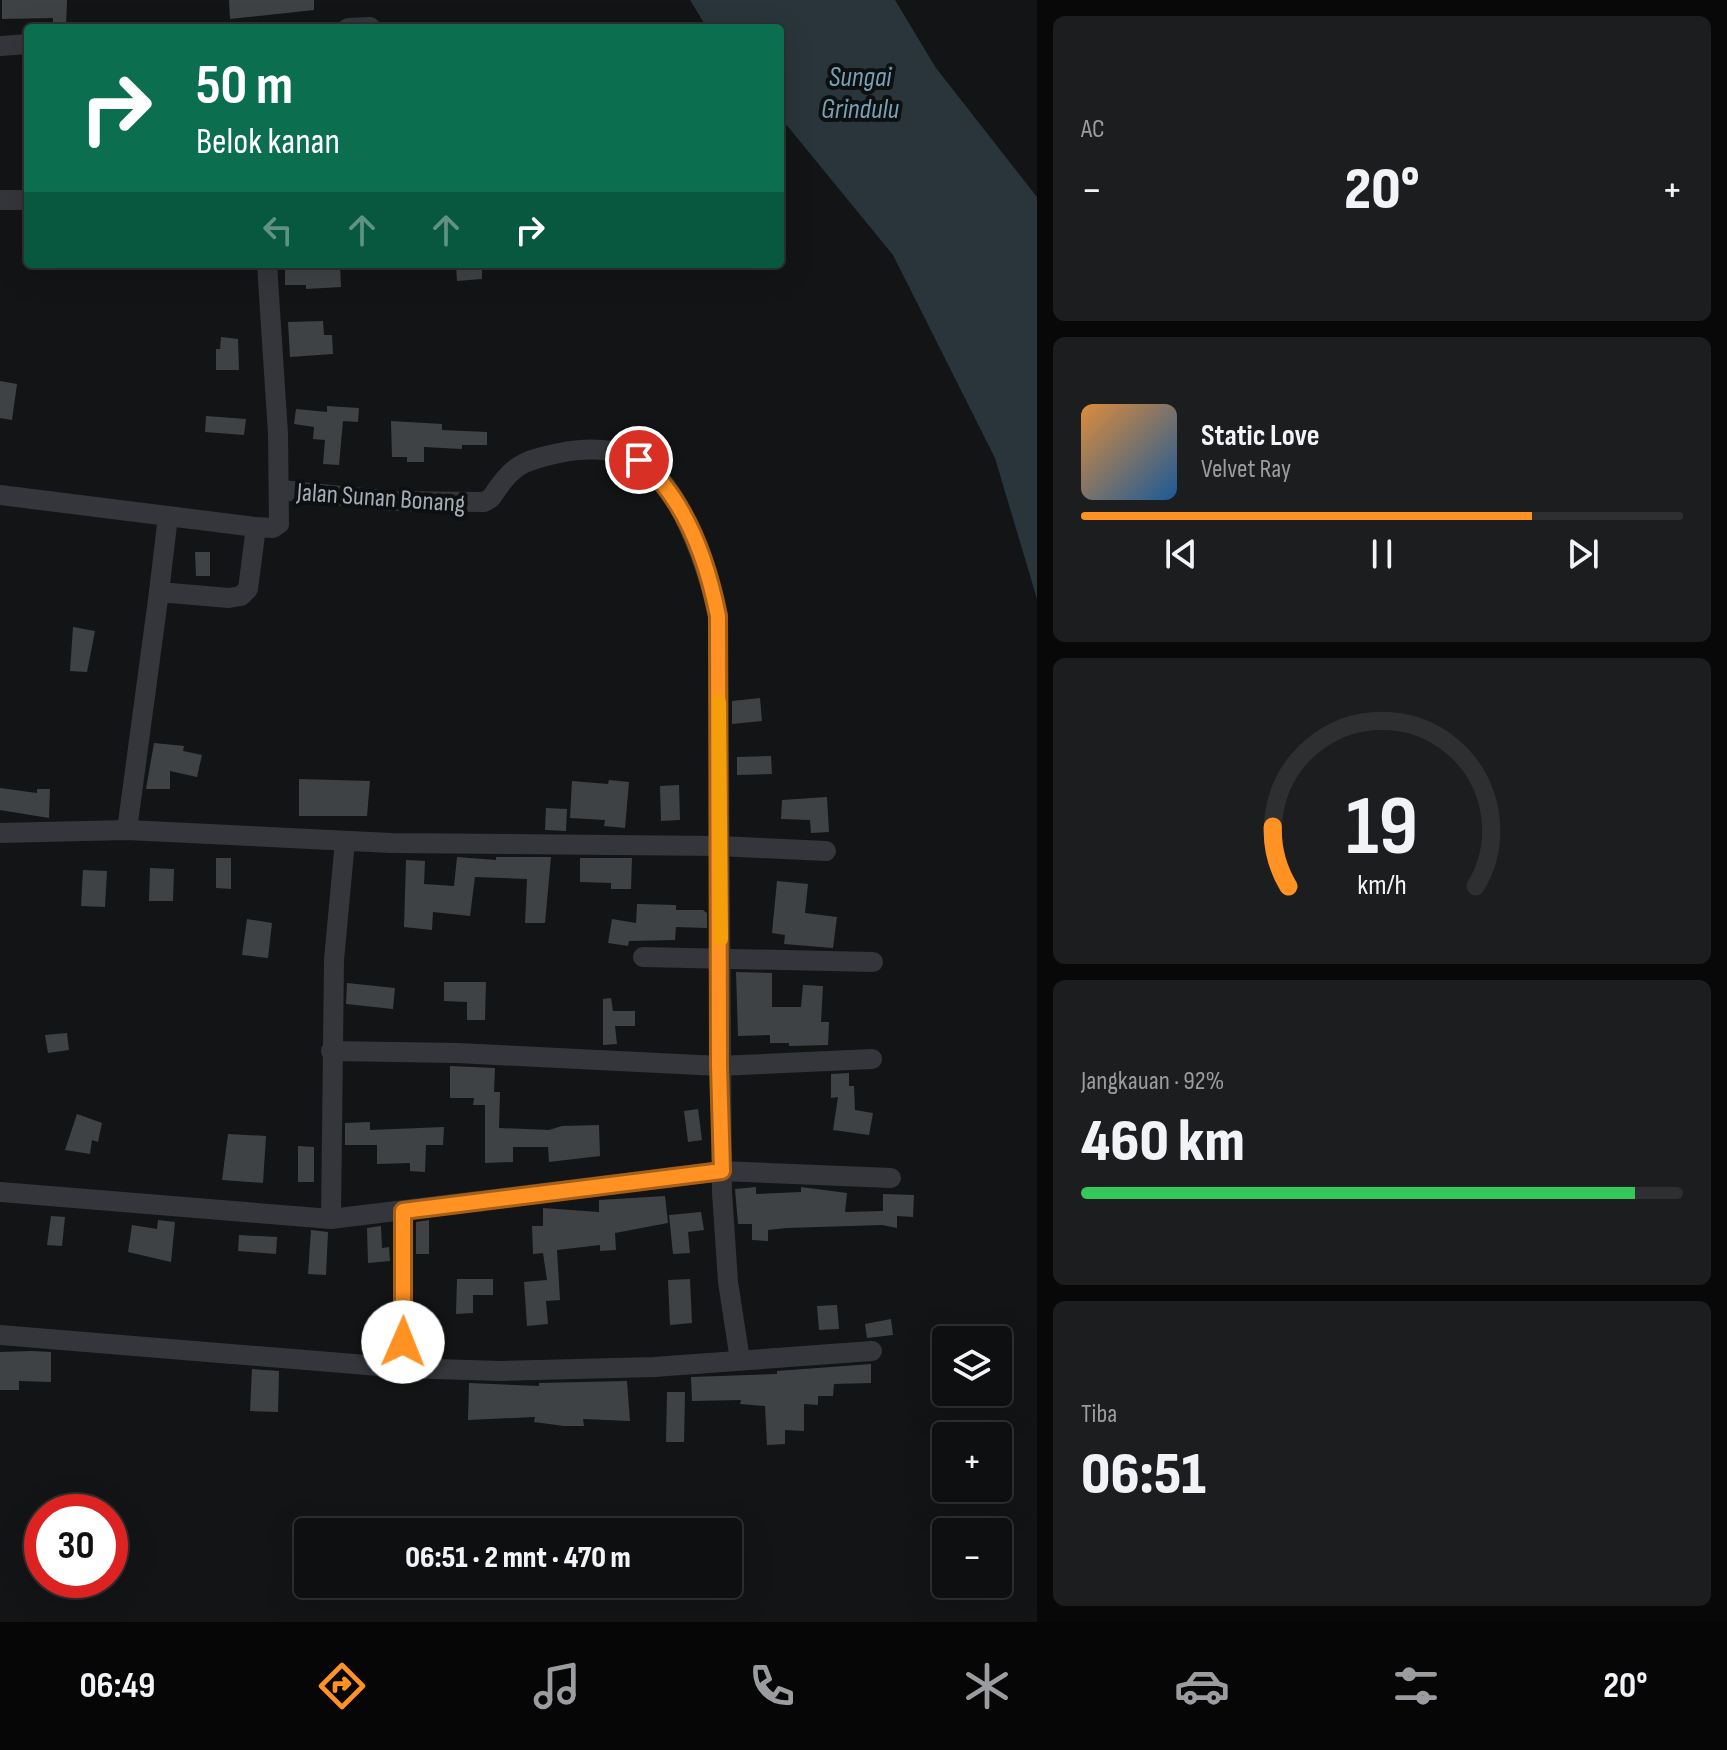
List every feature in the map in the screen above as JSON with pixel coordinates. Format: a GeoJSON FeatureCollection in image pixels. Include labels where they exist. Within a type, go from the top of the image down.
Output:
{"type":"FeatureCollection","features":[{"type":"Feature","properties":{"kind":"street"},"geometry":{"type":"LineString","coordinates":[[0,46],[24,44]]}},
{"type":"Feature","properties":{"kind":"street"},"geometry":{"type":"LineString","coordinates":[[0,200],[24,200]]}},
{"type":"Feature","properties":{"kind":"street"},"geometry":{"type":"LineString","coordinates":[[0,495],[256,527],[273,528],[279,524],[281,490],[267,268]]}},
{"type":"Feature","properties":{"kind":"street","name":"Jalan Sunan Bonang"},"geometry":{"type":"LineString","coordinates":[[281,490],[393,501],[484,502],[525,460],[575,450],[602,449],[639,460],[654,472],[678,509],[704,559],[718,616],[722,1171],[728,1282],[740,1360]]}},
{"type":"Feature","properties":{"kind":"street"},"geometry":{"type":"LineString","coordinates":[[127,830],[168,516]]}},
{"type":"Feature","properties":{"kind":"street"},"geometry":{"type":"LineString","coordinates":[[159,592],[229,598],[241,596],[248,589],[256,527]]}},
{"type":"Feature","properties":{"kind":"street"},"geometry":{"type":"LineString","coordinates":[[0,833],[127,830],[345,841],[718,846],[826,851]]}},
{"type":"Feature","properties":{"kind":"street"},"geometry":{"type":"LineString","coordinates":[[331,1219],[334,960],[345,841]]}},
{"type":"Feature","properties":{"kind":"street"},"geometry":{"type":"LineString","coordinates":[[643,957],[873,962]]}},
{"type":"Feature","properties":{"kind":"street"},"geometry":{"type":"LineString","coordinates":[[331,1051],[457,1053],[719,1066],[872,1059]]}},
{"type":"Feature","properties":{"kind":"street"},"geometry":{"type":"LineString","coordinates":[[0,1192],[331,1219],[722,1171],[891,1178]]}},
{"type":"Feature","properties":{"kind":"street"},"geometry":{"type":"LineString","coordinates":[[403,1211],[403,1368]]}},
{"type":"Feature","properties":{"kind":"street"},"geometry":{"type":"LineString","coordinates":[[0,1335],[403,1368],[567,1371],[872,1351]]}},
{"type":"Feature","properties":{"kind":"water","name":"Sungai Grindulu"},"geometry":{"type":"Polygon","coordinates":[[[690,0],[895,0],[936,68],[1037,197],[1037,599],[995,458],[893,255],[784,122],[784,24],[705,24],[690,0]]]}},
{"type":"Feature","properties":{"kind":"building"},"geometry":{"type":"Polygon","coordinates":[[[2,0],[67,0],[66,24],[53,24],[53,18],[2,19],[2,0]]]}},
{"type":"Feature","properties":{"kind":"building"},"geometry":{"type":"Polygon","coordinates":[[[229,0],[314,0],[314,10],[230,19],[229,0]]]}},
{"type":"Feature","properties":{"kind":"building"},"geometry":{"type":"Polygon","coordinates":[[[285,268],[340,268],[341,287],[306,289],[306,285],[285,285],[285,268]]]}},
{"type":"Feature","properties":{"kind":"building"},"geometry":{"type":"Polygon","coordinates":[[[456,268],[482,268],[482,279],[457,281],[456,268]]]}},
{"type":"Feature","properties":{"kind":"building"},"geometry":{"type":"Polygon","coordinates":[[[323,321],[324,335],[332,335],[333,354],[290,357],[288,322],[323,321]]]}},
{"type":"Feature","properties":{"kind":"building"},"geometry":{"type":"Polygon","coordinates":[[[221,337],[238,339],[239,370],[216,370],[216,349],[220,349],[221,337]]]}},
{"type":"Feature","properties":{"kind":"building"},"geometry":{"type":"Polygon","coordinates":[[[0,381],[17,384],[12,420],[0,418],[0,381]]]}},
{"type":"Feature","properties":{"kind":"building"},"geometry":{"type":"Polygon","coordinates":[[[327,406],[359,408],[358,422],[343,421],[339,465],[323,464],[325,440],[313,439],[314,427],[294,424],[296,409],[327,412],[327,406]]]}},
{"type":"Feature","properties":{"kind":"building"},"geometry":{"type":"Polygon","coordinates":[[[206,416],[246,419],[244,435],[205,432],[206,416]]]}},
{"type":"Feature","properties":{"kind":"building"},"geometry":{"type":"Polygon","coordinates":[[[391,421],[442,424],[442,430],[487,432],[487,445],[462,445],[462,449],[424,447],[424,462],[407,462],[407,457],[392,457],[391,421]]]}},
{"type":"Feature","properties":{"kind":"building"},"geometry":{"type":"Polygon","coordinates":[[[195,552],[210,552],[210,576],[196,576],[195,552]]]}},
{"type":"Feature","properties":{"kind":"building"},"geometry":{"type":"Polygon","coordinates":[[[73,627],[95,631],[87,672],[70,671],[73,627]]]}},
{"type":"Feature","properties":{"kind":"building"},"geometry":{"type":"Polygon","coordinates":[[[760,698],[762,721],[732,724],[732,701],[760,698]]]}},
{"type":"Feature","properties":{"kind":"building"},"geometry":{"type":"Polygon","coordinates":[[[154,743],[184,746],[183,751],[202,755],[197,777],[170,771],[170,789],[146,789],[154,743]]]}},
{"type":"Feature","properties":{"kind":"building"},"geometry":{"type":"Polygon","coordinates":[[[771,756],[772,774],[737,775],[737,757],[771,756]]]}},
{"type":"Feature","properties":{"kind":"building"},"geometry":{"type":"Polygon","coordinates":[[[299,779],[370,781],[367,816],[299,816],[299,779]]]}},
{"type":"Feature","properties":{"kind":"building"},"geometry":{"type":"Polygon","coordinates":[[[609,780],[629,782],[625,828],[604,826],[605,820],[570,818],[572,781],[608,784],[609,780]]]}},
{"type":"Feature","properties":{"kind":"building"},"geometry":{"type":"Polygon","coordinates":[[[679,785],[680,820],[661,821],[660,786],[679,785]]]}},
{"type":"Feature","properties":{"kind":"building"},"geometry":{"type":"Polygon","coordinates":[[[0,788],[37,793],[37,789],[50,789],[49,818],[0,810],[0,788]]]}},
{"type":"Feature","properties":{"kind":"building"},"geometry":{"type":"Polygon","coordinates":[[[827,797],[829,832],[811,833],[810,820],[781,819],[782,800],[827,797]]]}},
{"type":"Feature","properties":{"kind":"building"},"geometry":{"type":"Polygon","coordinates":[[[546,808],[567,809],[566,831],[545,830],[546,808]]]}},
{"type":"Feature","properties":{"kind":"building"},"geometry":{"type":"Polygon","coordinates":[[[457,857],[496,860],[496,857],[551,857],[545,923],[525,923],[527,879],[475,877],[470,916],[433,912],[432,930],[404,927],[406,860],[425,861],[424,884],[454,886],[457,857]]]}},
{"type":"Feature","properties":{"kind":"building"},"geometry":{"type":"Polygon","coordinates":[[[216,858],[231,858],[231,889],[216,888],[216,858]]]}},
{"type":"Feature","properties":{"kind":"building"},"geometry":{"type":"Polygon","coordinates":[[[580,858],[632,858],[631,889],[611,889],[611,883],[580,882],[580,858]]]}},
{"type":"Feature","properties":{"kind":"building"},"geometry":{"type":"Polygon","coordinates":[[[150,868],[174,869],[173,901],[149,901],[150,868]]]}},
{"type":"Feature","properties":{"kind":"building"},"geometry":{"type":"Polygon","coordinates":[[[83,870],[107,871],[105,907],[81,906],[83,870]]]}},
{"type":"Feature","properties":{"kind":"building"},"geometry":{"type":"Polygon","coordinates":[[[777,881],[808,884],[805,913],[837,917],[833,948],[784,944],[785,935],[772,933],[777,881]]]}},
{"type":"Feature","properties":{"kind":"building"},"geometry":{"type":"Polygon","coordinates":[[[637,904],[676,905],[676,910],[703,910],[707,913],[707,928],[676,927],[675,940],[629,941],[628,946],[608,943],[612,919],[636,923],[637,904]]]}},
{"type":"Feature","properties":{"kind":"building"},"geometry":{"type":"Polygon","coordinates":[[[247,919],[272,923],[268,958],[242,955],[247,919]]]}},
{"type":"Feature","properties":{"kind":"building"},"geometry":{"type":"Polygon","coordinates":[[[736,972],[772,973],[772,1007],[801,1007],[803,985],[823,986],[821,1022],[829,1022],[828,1045],[789,1046],[789,1043],[770,1043],[770,1035],[738,1036],[736,972]]]}},
{"type":"Feature","properties":{"kind":"building"},"geometry":{"type":"Polygon","coordinates":[[[444,982],[486,982],[485,1020],[467,1020],[467,1002],[444,1001],[444,982]]]}},
{"type":"Feature","properties":{"kind":"building"},"geometry":{"type":"Polygon","coordinates":[[[347,983],[395,988],[393,1009],[346,1004],[347,983]]]}},
{"type":"Feature","properties":{"kind":"building"},"geometry":{"type":"Polygon","coordinates":[[[611,998],[613,1011],[635,1011],[635,1026],[615,1026],[617,1044],[603,1045],[603,999],[611,998]]]}},
{"type":"Feature","properties":{"kind":"building"},"geometry":{"type":"Polygon","coordinates":[[[67,1033],[69,1050],[48,1053],[45,1035],[67,1033]]]}},
{"type":"Feature","properties":{"kind":"building"},"geometry":{"type":"Polygon","coordinates":[[[450,1066],[495,1068],[494,1092],[500,1092],[499,1128],[549,1130],[562,1126],[599,1125],[600,1156],[549,1162],[548,1147],[513,1147],[513,1162],[485,1163],[485,1105],[473,1105],[474,1098],[450,1098],[450,1066]]]}},
{"type":"Feature","properties":{"kind":"building"},"geometry":{"type":"Polygon","coordinates":[[[849,1073],[849,1086],[854,1086],[855,1110],[873,1113],[869,1135],[833,1130],[838,1097],[831,1098],[831,1074],[849,1073]]]}},
{"type":"Feature","properties":{"kind":"building"},"geometry":{"type":"Polygon","coordinates":[[[698,1109],[702,1140],[688,1142],[684,1111],[698,1109]]]}},
{"type":"Feature","properties":{"kind":"building"},"geometry":{"type":"Polygon","coordinates":[[[77,1114],[102,1123],[98,1142],[92,1140],[90,1154],[65,1150],[77,1114]]]}},
{"type":"Feature","properties":{"kind":"building"},"geometry":{"type":"Polygon","coordinates":[[[370,1122],[370,1130],[444,1127],[443,1145],[426,1145],[425,1172],[410,1171],[410,1163],[377,1164],[377,1145],[345,1145],[345,1123],[370,1122]]]}},
{"type":"Feature","properties":{"kind":"building"},"geometry":{"type":"Polygon","coordinates":[[[228,1134],[266,1136],[263,1183],[222,1180],[228,1134]]]}},
{"type":"Feature","properties":{"kind":"building"},"geometry":{"type":"Polygon","coordinates":[[[298,1146],[314,1147],[314,1182],[298,1182],[298,1146]]]}},
{"type":"Feature","properties":{"kind":"building"},"geometry":{"type":"Polygon","coordinates":[[[756,1187],[756,1194],[801,1192],[801,1187],[847,1193],[845,1212],[883,1211],[883,1194],[914,1195],[913,1217],[897,1216],[897,1228],[882,1225],[787,1228],[768,1230],[768,1241],[752,1240],[752,1224],[738,1224],[735,1189],[756,1187]]]}},
{"type":"Feature","properties":{"kind":"building"},"geometry":{"type":"Polygon","coordinates":[[[665,1196],[668,1223],[615,1233],[616,1250],[600,1251],[600,1245],[557,1250],[560,1300],[546,1301],[548,1324],[527,1326],[524,1282],[547,1280],[543,1253],[533,1254],[532,1226],[543,1226],[543,1208],[599,1212],[599,1200],[665,1196]]]}},
{"type":"Feature","properties":{"kind":"building"},"geometry":{"type":"Polygon","coordinates":[[[701,1212],[704,1230],[688,1232],[690,1253],[673,1254],[669,1215],[701,1212]]]}},
{"type":"Feature","properties":{"kind":"building"},"geometry":{"type":"Polygon","coordinates":[[[51,1216],[65,1217],[62,1246],[47,1245],[51,1216]]]}},
{"type":"Feature","properties":{"kind":"building"},"geometry":{"type":"Polygon","coordinates":[[[158,1220],[175,1222],[171,1262],[128,1252],[132,1225],[157,1229],[158,1220]]]}},
{"type":"Feature","properties":{"kind":"building"},"geometry":{"type":"Polygon","coordinates":[[[429,1220],[429,1254],[416,1254],[416,1222],[429,1220]]]}},
{"type":"Feature","properties":{"kind":"building"},"geometry":{"type":"Polygon","coordinates":[[[381,1226],[382,1248],[389,1247],[390,1261],[368,1263],[367,1228],[381,1226]]]}},
{"type":"Feature","properties":{"kind":"building"},"geometry":{"type":"Polygon","coordinates":[[[311,1230],[328,1232],[326,1275],[308,1274],[311,1230]]]}},
{"type":"Feature","properties":{"kind":"building"},"geometry":{"type":"Polygon","coordinates":[[[239,1235],[277,1237],[276,1254],[238,1251],[239,1235]]]}},
{"type":"Feature","properties":{"kind":"building"},"geometry":{"type":"Polygon","coordinates":[[[457,1279],[493,1279],[493,1295],[473,1295],[473,1313],[456,1314],[457,1279]]]}},
{"type":"Feature","properties":{"kind":"building"},"geometry":{"type":"Polygon","coordinates":[[[690,1279],[692,1323],[670,1325],[668,1280],[690,1279]]]}},
{"type":"Feature","properties":{"kind":"building"},"geometry":{"type":"Polygon","coordinates":[[[837,1305],[839,1329],[819,1330],[817,1306],[837,1305]]]}},
{"type":"Feature","properties":{"kind":"building"},"geometry":{"type":"Polygon","coordinates":[[[891,1319],[893,1335],[867,1338],[865,1324],[891,1319]]]}},
{"type":"Feature","properties":{"kind":"building"},"geometry":{"type":"Polygon","coordinates":[[[0,1352],[51,1352],[51,1382],[19,1381],[19,1390],[0,1390],[0,1352]]]}},
{"type":"Feature","properties":{"kind":"building"},"geometry":{"type":"Polygon","coordinates":[[[871,1364],[871,1383],[834,1384],[833,1396],[818,1396],[818,1405],[804,1404],[804,1431],[785,1430],[785,1444],[767,1445],[765,1406],[740,1404],[741,1400],[692,1401],[691,1377],[777,1374],[777,1371],[871,1364]]]}},
{"type":"Feature","properties":{"kind":"building"},"geometry":{"type":"Polygon","coordinates":[[[252,1369],[279,1371],[278,1412],[250,1411],[252,1369]]]}},
{"type":"Feature","properties":{"kind":"building"},"geometry":{"type":"Polygon","coordinates":[[[627,1381],[630,1421],[583,1419],[584,1426],[564,1426],[534,1422],[535,1417],[468,1420],[469,1383],[539,1386],[539,1383],[627,1381]]]}},
{"type":"Feature","properties":{"kind":"building"},"geometry":{"type":"Polygon","coordinates":[[[667,1392],[685,1392],[684,1442],[666,1442],[667,1392]]]}},
{"type":"Feature","properties":{"kind":"slow traffic"},"geometry":{"type":"LineString","coordinates":[[719,702],[721,939]]}},
{"type":"Feature","properties":{"kind":"route"},"geometry":{"type":"LineString","coordinates":[[403,1342],[403,1211],[722,1171],[718,616],[704,559],[691,533],[654,472],[639,460]]}}]}
